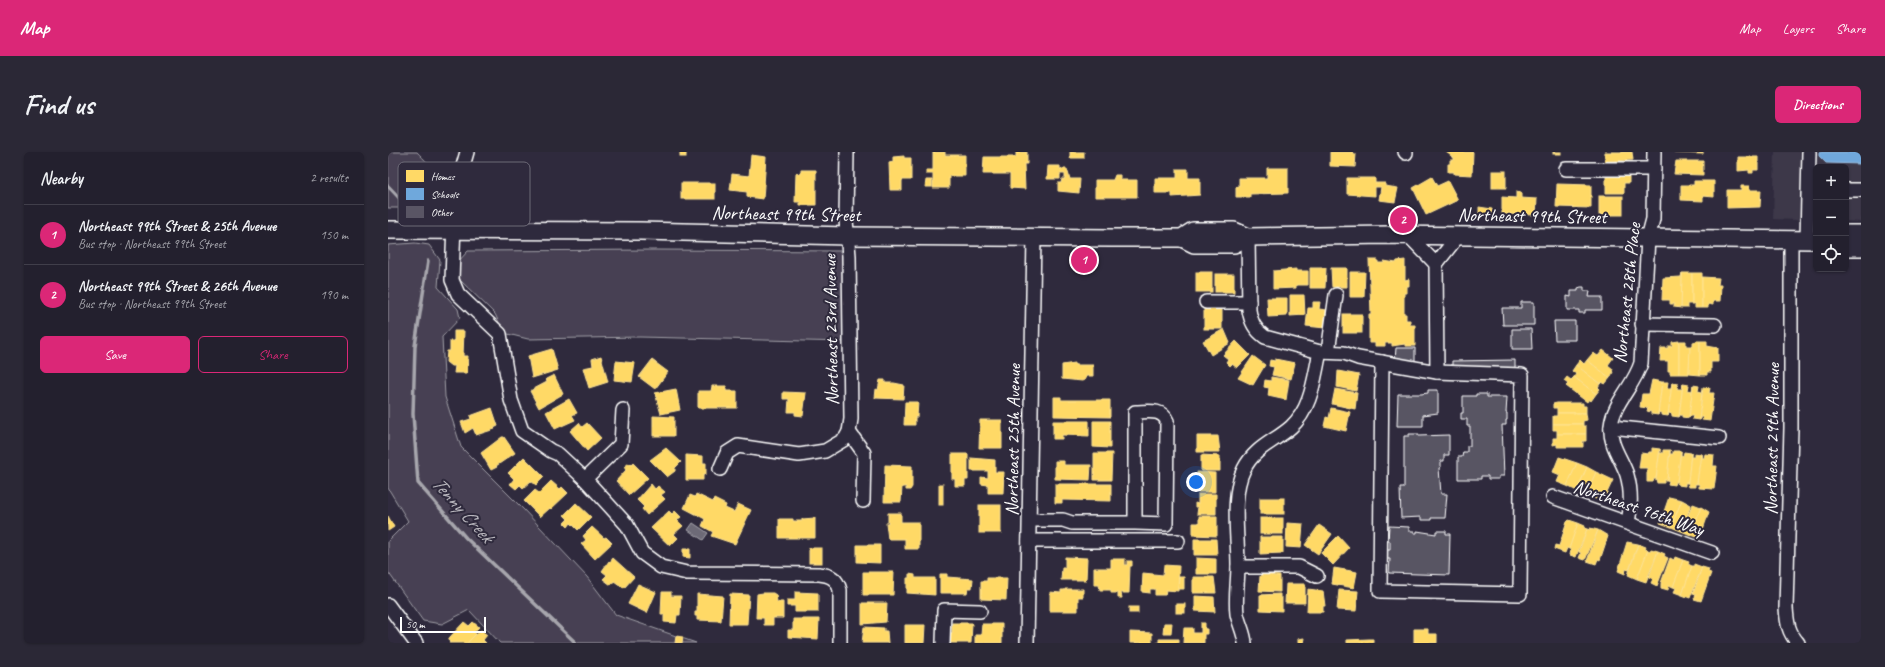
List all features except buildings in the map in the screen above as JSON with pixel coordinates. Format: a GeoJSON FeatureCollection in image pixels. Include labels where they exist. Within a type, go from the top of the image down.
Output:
{"type":"FeatureCollection","features":[{"type":"Feature","properties":{"kind":"main road","name":"Northeast 99th Street"},"geometry":{"type":"LineString","coordinates":[[388,230],[640,231],[847,236],[1182,238],[1194,244],[1234,244],[1248,237],[1408,235],[1805,240]]}},
{"type":"Feature","properties":{"kind":"main road"},"geometry":{"type":"LineString","coordinates":[[1849,234],[1861,234]]}},
{"type":"Feature","properties":{"kind":"main road"},"geometry":{"type":"LineString","coordinates":[[1849,247],[1861,247]]}},
{"type":"Feature","properties":{"kind":"street"},"geometry":{"type":"LineString","coordinates":[[464,162],[467,152]]}},
{"type":"Feature","properties":{"kind":"street","name":"Northeast 23rd Avenue"},"geometry":{"type":"LineString","coordinates":[[846,152],[850,404],[849,432],[864,453],[863,502]]}},
{"type":"Feature","properties":{"kind":"street","name":"Northeast 28th Place"},"geometry":{"type":"LineString","coordinates":[[1628,523],[1631,502],[1629,482],[1623,465],[1613,447],[1611,426],[1617,409],[1638,375],[1641,363],[1648,238],[1653,220],[1654,152]]}},
{"type":"Feature","properties":{"kind":"street","name":"Northeast 29th Avenue"},"geometry":{"type":"LineString","coordinates":[[1796,640],[1788,626],[1786,608],[1791,428],[1805,240],[1812,189],[1809,152]]}},
{"type":"Feature","properties":{"kind":"street"},"geometry":{"type":"LineString","coordinates":[[1566,169],[1654,169]]}},
{"type":"Feature","properties":{"kind":"street"},"geometry":{"type":"LineString","coordinates":[[1849,190],[1861,190]]}},
{"type":"Feature","properties":{"kind":"street"},"geometry":{"type":"LineString","coordinates":[[454,226],[452,266],[454,286],[458,294],[500,334],[511,400],[522,431],[545,448],[558,454],[585,478],[628,525],[642,553],[661,566],[687,573],[828,574],[838,583],[840,590],[840,643]]}},
{"type":"Feature","properties":{"kind":"street"},"geometry":{"type":"LineString","coordinates":[[1408,235],[1436,264]]}},
{"type":"Feature","properties":{"kind":"street"},"geometry":{"type":"LineString","coordinates":[[1437,372],[1436,264],[1458,236]]}},
{"type":"Feature","properties":{"kind":"street","name":"Northeast 25th Avenue"},"geometry":{"type":"LineString","coordinates":[[1027,643],[1034,237]]}},
{"type":"Feature","properties":{"kind":"street"},"geometry":{"type":"LineString","coordinates":[[1248,237],[1250,318],[1256,329],[1265,337],[1324,352],[1344,353],[1358,358],[1382,362],[1437,372],[1522,374],[1520,594],[1380,592],[1382,362]]}},
{"type":"Feature","properties":{"kind":"street"},"geometry":{"type":"LineString","coordinates":[[1245,643],[1244,634],[1238,615],[1236,595],[1238,567],[1237,505],[1239,483],[1244,469],[1253,456],[1264,445],[1290,428],[1299,418],[1307,405],[1324,352],[1336,295]]}},
{"type":"Feature","properties":{"kind":"street"},"geometry":{"type":"LineString","coordinates":[[1206,302],[1249,302]]}},
{"type":"Feature","properties":{"kind":"street"},"geometry":{"type":"LineString","coordinates":[[1642,324],[1715,325]]}},
{"type":"Feature","properties":{"kind":"street"},"geometry":{"type":"LineString","coordinates":[[585,478],[621,444],[623,410]]}},
{"type":"Feature","properties":{"kind":"street"},"geometry":{"type":"LineString","coordinates":[[1030,520],[1063,520],[1072,523],[1166,524],[1167,421],[1165,416],[1158,412],[1135,412],[1135,523]]}},
{"type":"Feature","properties":{"kind":"street"},"geometry":{"type":"LineString","coordinates":[[1611,426],[1719,438]]}},
{"type":"Feature","properties":{"kind":"street"},"geometry":{"type":"LineString","coordinates":[[720,470],[727,453],[738,446],[799,455],[825,451],[845,439],[849,432]]}},
{"type":"Feature","properties":{"kind":"street","name":"Northeast 96th Way"},"geometry":{"type":"LineString","coordinates":[[1553,497],[1712,553]]}},
{"type":"Feature","properties":{"kind":"street"},"geometry":{"type":"LineString","coordinates":[[1029,541],[1178,541]]}},
{"type":"Feature","properties":{"kind":"street"},"geometry":{"type":"LineString","coordinates":[[1238,567],[1300,567],[1317,576]]}},
{"type":"Feature","properties":{"kind":"street"},"geometry":{"type":"LineString","coordinates":[[388,605],[416,643]]}},
{"type":"Feature","properties":{"kind":"street"},"geometry":{"type":"LineString","coordinates":[[943,643],[944,610],[980,611]]}},
{"type":"Feature","properties":{"kind":"shaded area"},"geometry":{"type":"Polygon","coordinates":[[[388,152],[417,152],[427,162],[398,162],[398,208],[388,208],[388,152]]]}},
{"type":"Feature","properties":{"kind":"shaded area"},"geometry":{"type":"Polygon","coordinates":[[[1775,152],[1861,152],[1861,222],[1849,221],[1849,164],[1813,164],[1813,221],[1773,219],[1775,152]]]}},
{"type":"Feature","properties":{"kind":"shaded area"},"geometry":{"type":"Polygon","coordinates":[[[415,243],[429,245],[440,260],[438,287],[458,309],[460,318],[442,337],[445,397],[461,447],[523,509],[587,577],[616,615],[696,643],[500,643],[469,610],[442,624],[423,621],[388,572],[388,541],[408,521],[388,488],[388,245],[415,243]]]}},
{"type":"Feature","properties":{"kind":"shaded area"},"geometry":{"type":"Polygon","coordinates":[[[468,251],[844,251],[847,342],[640,337],[528,339],[504,333],[495,314],[460,280],[457,263],[468,251]]]}},
{"type":"Feature","properties":{"kind":"shaded area"},"geometry":{"type":"Polygon","coordinates":[[[693,523],[708,533],[703,540],[688,530],[693,523]]]}},
{"type":"Feature","properties":{"kind":"waterway","name":"Tenny Creek"},"geometry":{"type":"LineString","coordinates":[[388,186],[398,197]]}},
{"type":"Feature","properties":{"kind":"waterway","name":"Tenny Creek"},"geometry":{"type":"LineString","coordinates":[[428,261],[415,346],[413,414],[418,483],[466,538],[576,643]]}},
{"type":"Feature","properties":{"kind":"place","name":"Northeast 99th Street & 26th Avenue"},"geometry":{"type":"Point","coordinates":[1403,220]}},
{"type":"Feature","properties":{"kind":"place","name":"Northeast 99th Street & 25th Avenue"},"geometry":{"type":"Point","coordinates":[1084,260]}}]}
